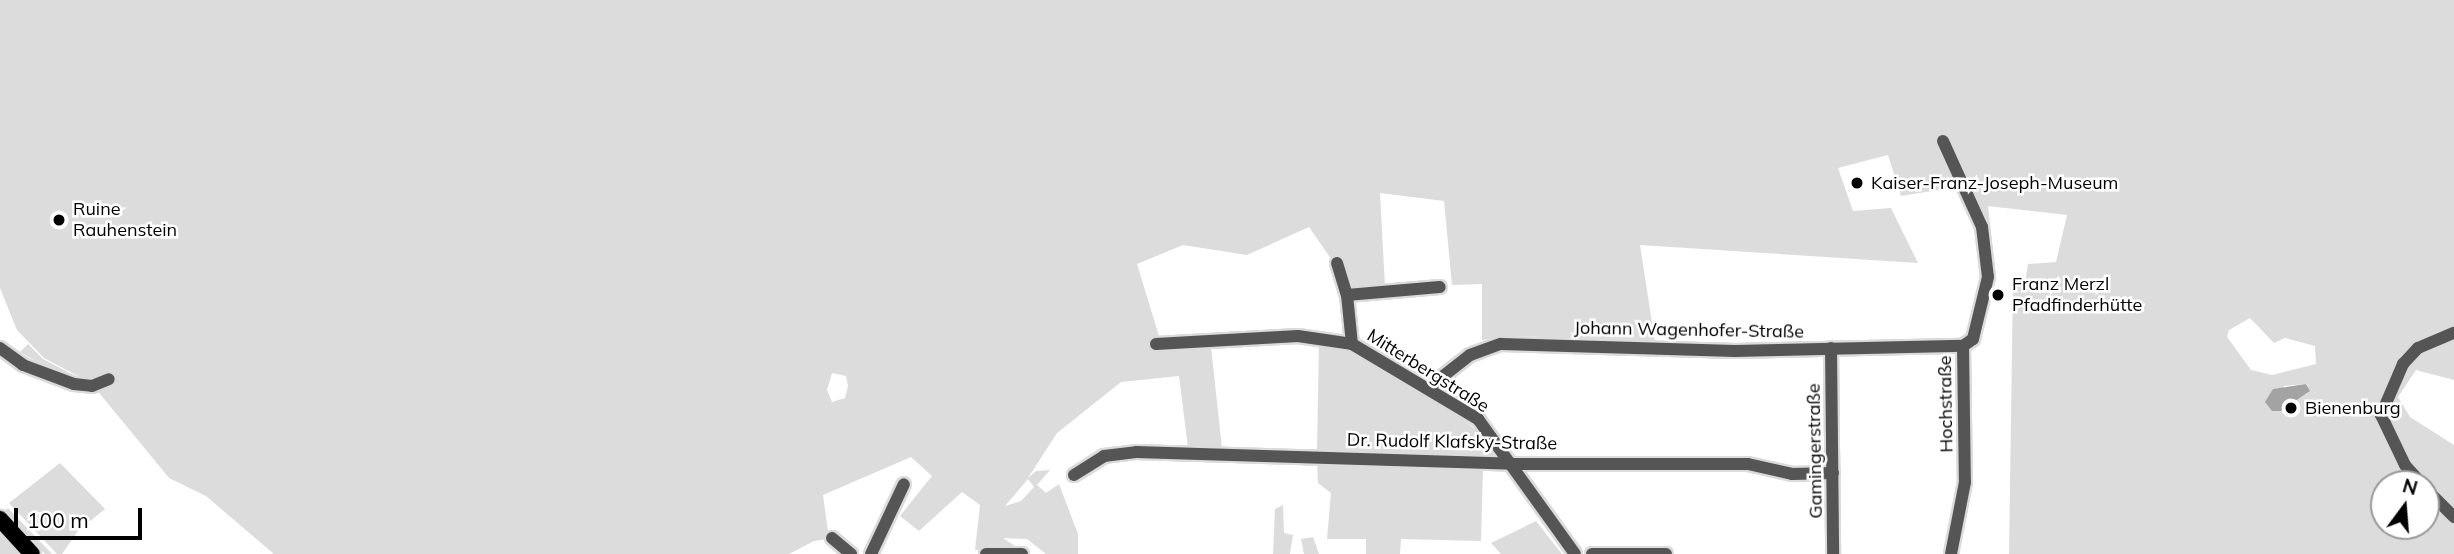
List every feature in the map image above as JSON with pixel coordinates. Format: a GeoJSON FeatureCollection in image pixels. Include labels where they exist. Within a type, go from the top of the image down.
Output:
{"type":"FeatureCollection","features":[{"type":"Feature","properties":{"kind":"main road"},"geometry":{"type":"LineString","coordinates":[[0,519],[32,554]]}},
{"type":"Feature","properties":{"kind":"street","name":"Hochstraße"},"geometry":{"type":"LineString","coordinates":[[1942,141],[1982,227],[1988,278],[1973,339],[1963,346],[1965,482],[1951,554]]}},
{"type":"Feature","properties":{"kind":"street"},"geometry":{"type":"LineString","coordinates":[[1337,263],[1347,295],[1352,344]]}},
{"type":"Feature","properties":{"kind":"street"},"geometry":{"type":"LineString","coordinates":[[1347,295],[1440,288]]}},
{"type":"Feature","properties":{"kind":"street"},"geometry":{"type":"LineString","coordinates":[[2409,470],[2381,415],[2403,364],[2418,348],[2454,333]]}},
{"type":"Feature","properties":{"kind":"street","name":"Mitterbergstraße"},"geometry":{"type":"LineString","coordinates":[[1156,344],[1298,336],[1352,344],[1478,419],[1513,464],[1575,554]]}},
{"type":"Feature","properties":{"kind":"street","name":"Johann Wagenhofer-Straße"},"geometry":{"type":"LineString","coordinates":[[1428,387],[1470,355],[1501,344],[1735,351],[1963,346]]}},
{"type":"Feature","properties":{"kind":"street"},"geometry":{"type":"LineString","coordinates":[[0,348],[23,365],[74,384],[92,386],[109,379]]}},
{"type":"Feature","properties":{"kind":"street","name":"Gamingerstraße"},"geometry":{"type":"LineString","coordinates":[[1831,348],[1833,554]]}},
{"type":"Feature","properties":{"kind":"street","name":"Dr. Rudolf Klafsky-Straße"},"geometry":{"type":"LineString","coordinates":[[1074,475],[1104,456],[1136,452],[1513,464],[1748,464],[1792,474],[1833,473]]}},
{"type":"Feature","properties":{"kind":"street"},"geometry":{"type":"LineString","coordinates":[[871,554],[904,484]]}},
{"type":"Feature","properties":{"kind":"street"},"geometry":{"type":"LineString","coordinates":[[2440,504],[2454,517]]}},
{"type":"Feature","properties":{"kind":"street"},"geometry":{"type":"LineString","coordinates":[[832,538],[851,554]]}},
{"type":"Feature","properties":{"kind":"street"},"geometry":{"type":"LineString","coordinates":[[986,554],[1022,554]]}},
{"type":"Feature","properties":{"kind":"street"},"geometry":{"type":"LineString","coordinates":[[1592,554],[1666,554]]}},
{"type":"Feature","properties":{"kind":"shaded area"},"geometry":{"type":"Polygon","coordinates":[[[0,0],[2454,0],[2454,380],[2416,370],[2398,397],[2410,417],[2454,445],[2454,554],[2009,554],[2013,283],[2025,283],[2028,264],[2056,262],[2067,215],[1988,206],[1994,260],[1990,261],[1969,185],[1901,196],[1888,155],[1838,168],[1853,211],[1891,208],[1918,263],[1640,245],[1655,342],[1517,336],[1482,340],[1482,284],[1452,285],[1444,201],[1380,193],[1385,287],[1354,292],[1309,227],[1247,255],[1183,245],[1137,264],[1162,346],[1211,347],[1222,448],[1188,448],[1179,376],[1121,382],[1057,433],[1028,478],[1036,471],[1050,470],[1037,485],[1046,493],[1059,484],[1078,534],[1078,554],[1046,554],[1027,539],[1003,538],[1018,548],[975,550],[980,505],[962,492],[919,531],[900,516],[932,476],[911,457],[823,495],[829,539],[814,541],[789,554],[274,554],[206,496],[169,478],[91,383],[44,358],[17,330],[0,288],[0,0]],[[2250,318],[2229,330],[2227,337],[2251,370],[2272,375],[2316,364],[2315,346],[2285,338],[2274,343],[2250,318]],[[832,373],[827,390],[832,402],[845,398],[848,386],[846,376],[832,373]],[[2307,384],[2284,386],[2281,411],[2309,392],[2307,384]],[[1028,479],[1005,506],[1021,501],[1034,487],[1028,479]]]}},
{"type":"Feature","properties":{"kind":"shaded area"},"geometry":{"type":"Polygon","coordinates":[[[1319,340],[1372,360],[1450,408],[1499,450],[1496,456],[1317,450],[1319,340]]]}},
{"type":"Feature","properties":{"kind":"shaded area"},"geometry":{"type":"Polygon","coordinates":[[[28,344],[43,359],[68,372],[65,378],[20,352],[28,344]]]}},
{"type":"Feature","properties":{"kind":"shaded area"},"geometry":{"type":"Polygon","coordinates":[[[2306,384],[2310,391],[2281,411],[2272,411],[2265,402],[2273,389],[2306,384]]]}},
{"type":"Feature","properties":{"kind":"shaded area"},"geometry":{"type":"Polygon","coordinates":[[[60,463],[105,509],[78,531],[62,554],[57,554],[9,503],[60,463]]]}},
{"type":"Feature","properties":{"kind":"shaded area"},"geometry":{"type":"Polygon","coordinates":[[[1317,463],[1483,469],[1481,541],[1401,539],[1400,554],[1366,554],[1366,539],[1327,539],[1331,493],[1318,483],[1317,463]]]}},
{"type":"Feature","properties":{"kind":"shaded area"},"geometry":{"type":"Polygon","coordinates":[[[1283,505],[1284,533],[1293,535],[1290,554],[1273,554],[1275,509],[1283,505]]]}},
{"type":"Feature","properties":{"kind":"shaded area"},"geometry":{"type":"Polygon","coordinates":[[[8,508],[52,554],[45,554],[19,530],[3,513],[8,508]]]}},
{"type":"Feature","properties":{"kind":"shaded area"},"geometry":{"type":"Polygon","coordinates":[[[1536,521],[1562,554],[1501,554],[1491,543],[1536,521]]]}},
{"type":"Feature","properties":{"kind":"shaded area"},"geometry":{"type":"Polygon","coordinates":[[[0,535],[20,554],[0,554],[0,535]]]}},
{"type":"Feature","properties":{"kind":"shaded area"},"geometry":{"type":"Polygon","coordinates":[[[1313,537],[1319,554],[1304,554],[1301,539],[1313,537]]]}},
{"type":"Feature","properties":{"kind":"place","name":"Kaiser-Franz-Joseph-Museum"},"geometry":{"type":"Point","coordinates":[1857,183]}},
{"type":"Feature","properties":{"kind":"place","name":"Ruine Rauhenstein"},"geometry":{"type":"Point","coordinates":[59,220]}},
{"type":"Feature","properties":{"kind":"place","name":"Franz Merzl Pfadfinderhütte"},"geometry":{"type":"Point","coordinates":[1998,295]}},
{"type":"Feature","properties":{"kind":"place","name":"Bienenburg"},"geometry":{"type":"Point","coordinates":[2291,408]}}]}
